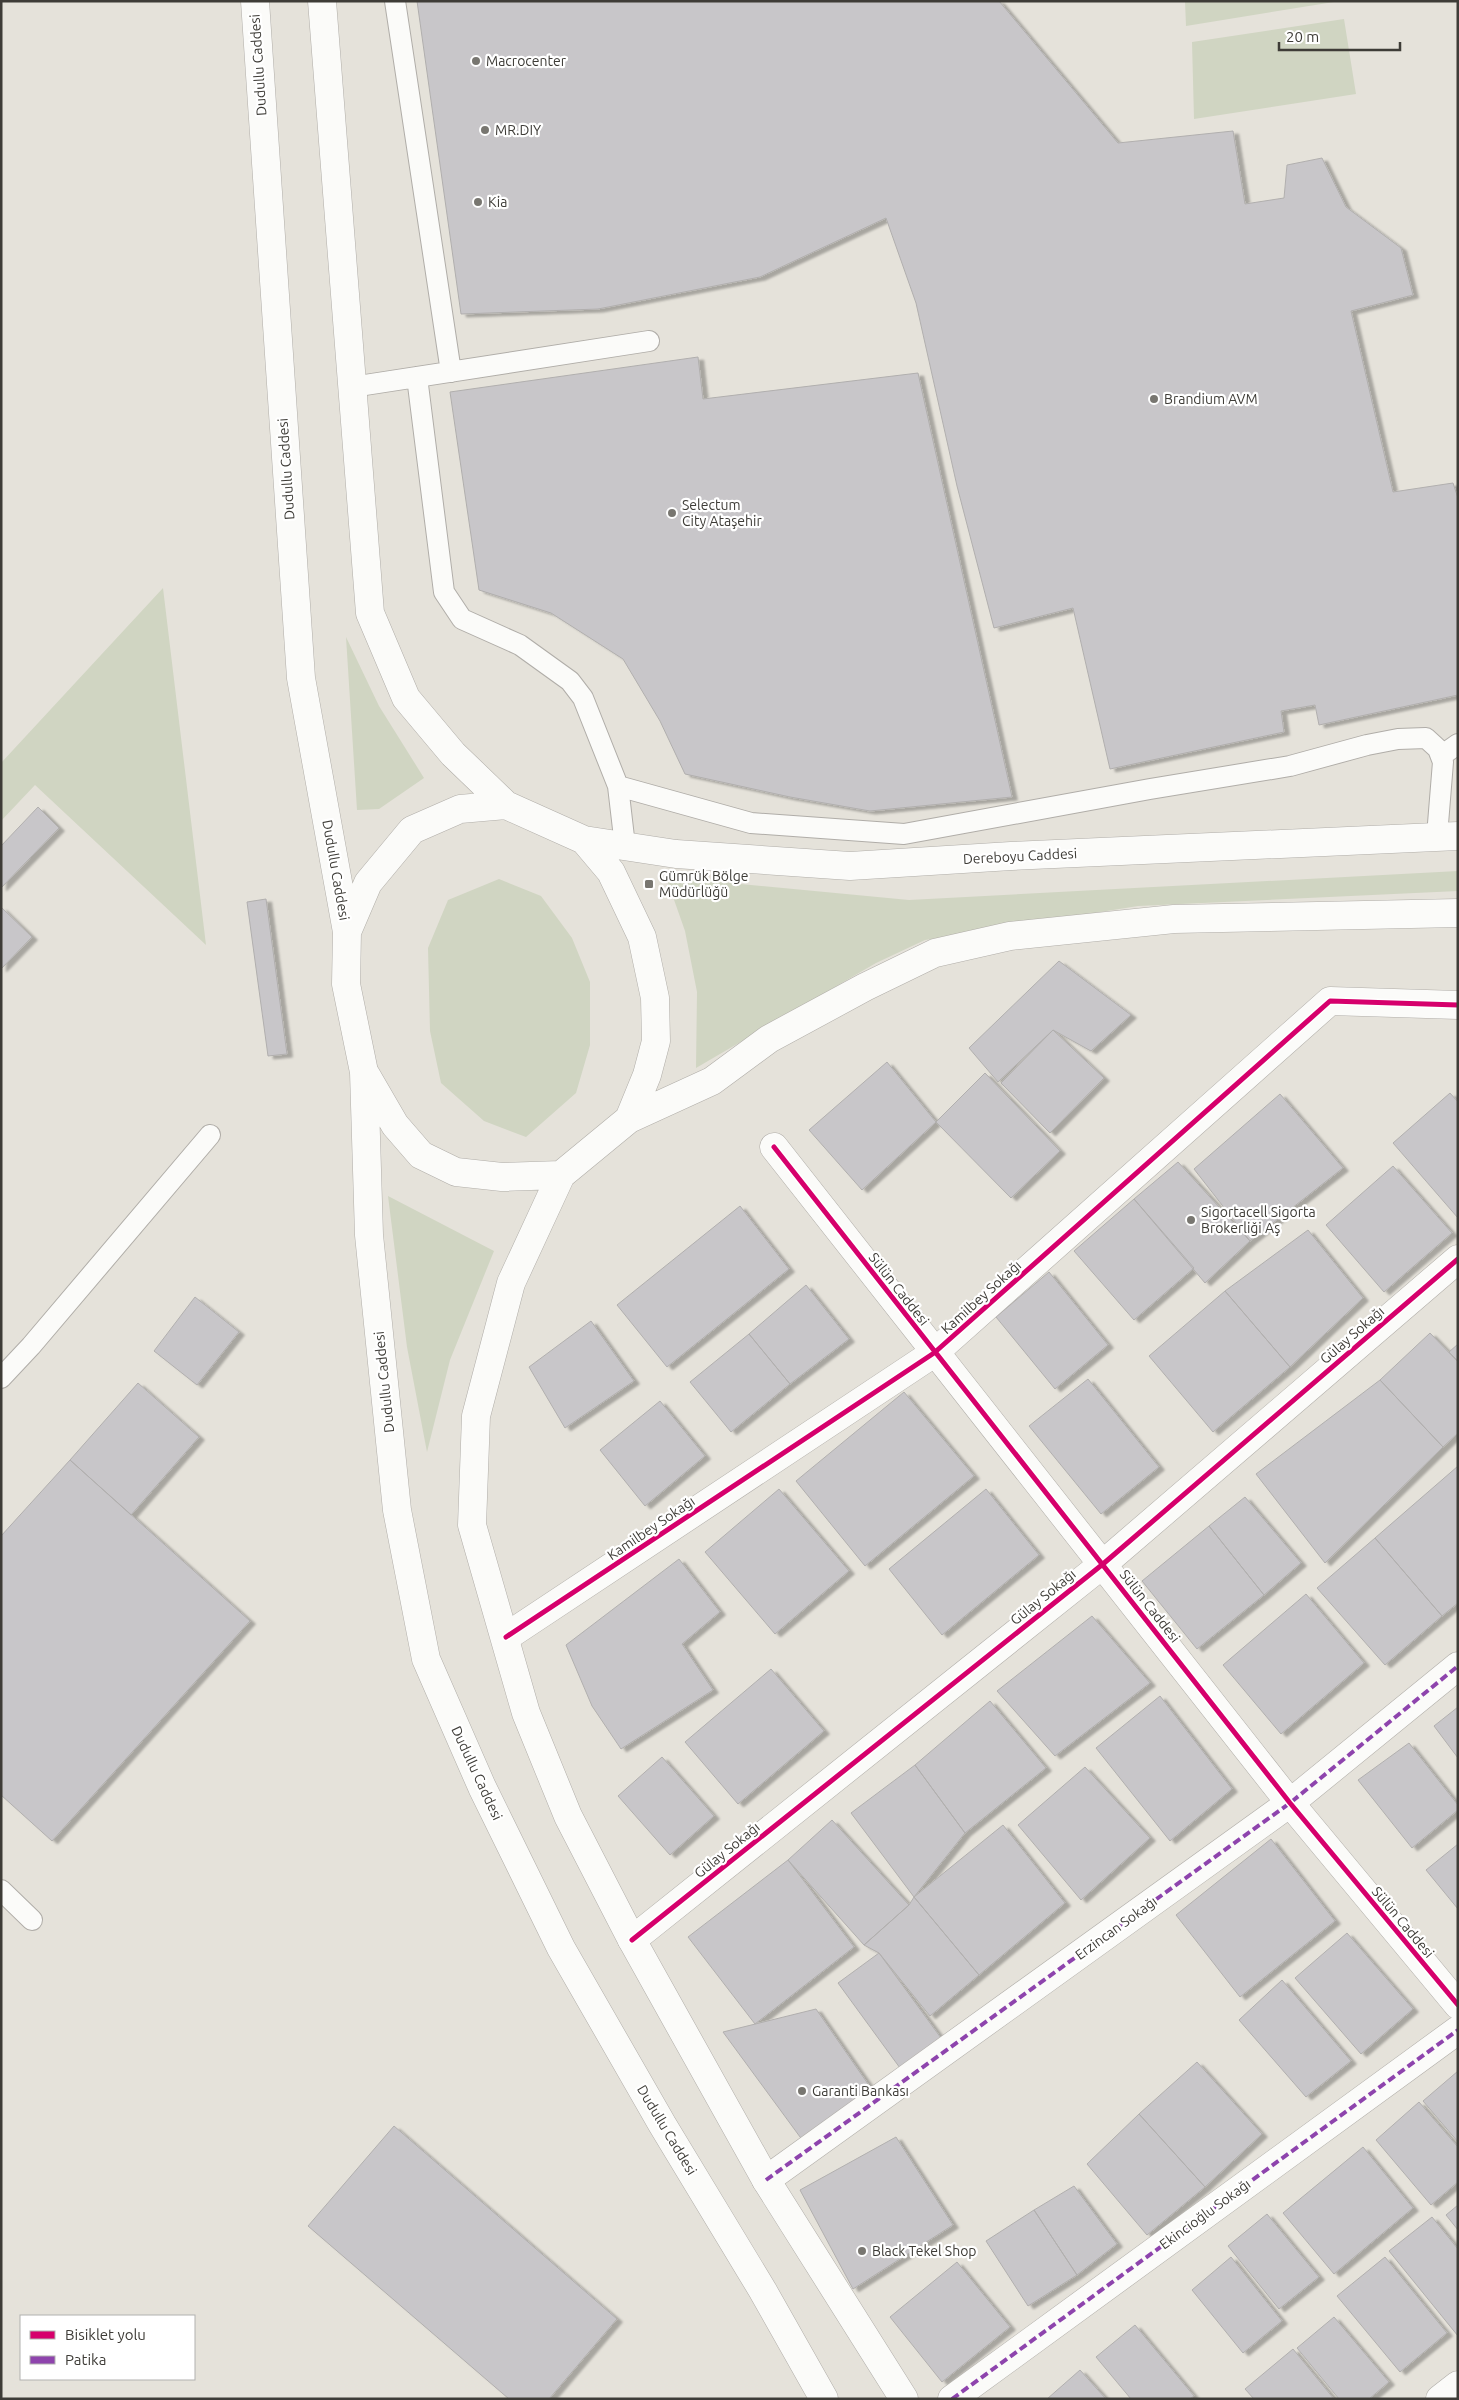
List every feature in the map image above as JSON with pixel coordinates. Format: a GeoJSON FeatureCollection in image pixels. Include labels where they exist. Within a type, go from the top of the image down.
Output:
{"type":"FeatureCollection","features":[{"type":"Feature","properties":{"kind":"main road","name":"Dudullu Caddesi"},"geometry":{"type":"LineString","coordinates":[[254,1],[301,678],[347,932],[346,984],[364,1072],[369,1235],[397,1510],[426,1659],[482,1787],[561,1948],[662,2124],[764,2291],[824,2399]]}},
{"type":"Feature","properties":{"kind":"main road","name":"Dudullu Caddesi"},"geometry":{"type":"LineString","coordinates":[[322,1],[370,613],[406,698],[453,754],[506,805],[584,840],[611,872],[642,937],[655,998],[656,1041],[647,1075],[629,1119],[561,1176],[511,1284],[476,1416],[472,1524],[506,1637],[526,1713],[568,1816],[632,1940],[766,2180],[904,2399]]}},
{"type":"Feature","properties":{"kind":"main road","name":"Dudullu Caddesi"},"geometry":{"type":"LineString","coordinates":[[347,932],[368,883],[412,830],[460,808],[506,805]]}},
{"type":"Feature","properties":{"kind":"main road","name":"Dereboyu Caddesi"},"geometry":{"type":"LineString","coordinates":[[584,840],[676,854],[850,866],[1011,856],[1448,836]]}},
{"type":"Feature","properties":{"kind":"main road"},"geometry":{"type":"LineString","coordinates":[[629,1119],[712,1080],[769,1039],[865,987],[935,953],[1010,936],[1174,919],[1458,913]]}},
{"type":"Feature","properties":{"kind":"main road","name":"Kamilbey Sokağı"},"geometry":{"type":"LineString","coordinates":[[506,1637],[934,1353],[1330,1001],[1458,1005]]}},
{"type":"Feature","properties":{"kind":"main road","name":"Dudullu Caddesi"},"geometry":{"type":"LineString","coordinates":[[364,1072],[396,1126],[421,1155],[456,1172],[502,1177],[561,1176]]}},
{"type":"Feature","properties":{"kind":"main road","name":"Sülün Caddesi"},"geometry":{"type":"LineString","coordinates":[[774,1147],[934,1353],[1103,1564],[1290,1803],[1458,2005]]}},
{"type":"Feature","properties":{"kind":"main road","name":"Gülay Sokağı"},"geometry":{"type":"LineString","coordinates":[[632,1940],[1103,1564],[1458,1259]]}},
{"type":"Feature","properties":{"kind":"main road","name":"Erzincan Sokağı"},"geometry":{"type":"LineString","coordinates":[[766,2180],[1290,1803],[1458,1666]]}},
{"type":"Feature","properties":{"kind":"main road","name":"Ekincioğlu Sokağı"},"geometry":{"type":"LineString","coordinates":[[952,2399],[1458,2030]]}},
{"type":"Feature","properties":{"kind":"main road"},"geometry":{"type":"LineString","coordinates":[[1440,2399],[1458,2384]]}},
{"type":"Feature","properties":{"kind":"lane"},"geometry":{"type":"LineString","coordinates":[[395,1],[451,372]]}},
{"type":"Feature","properties":{"kind":"lane"},"geometry":{"type":"LineString","coordinates":[[352,387],[649,341]]}},
{"type":"Feature","properties":{"kind":"lane"},"geometry":{"type":"LineString","coordinates":[[417,377],[444,592],[462,619],[520,645],[570,681],[583,698],[618,786],[625,846]]}},
{"type":"Feature","properties":{"kind":"lane"},"geometry":{"type":"LineString","coordinates":[[618,786],[751,823],[904,834],[1150,789],[1290,766],[1367,745],[1398,739],[1426,738],[1438,749],[1443,762],[1448,836]]}},
{"type":"Feature","properties":{"kind":"lane"},"geometry":{"type":"LineString","coordinates":[[1441,756],[1458,744]]}},
{"type":"Feature","properties":{"kind":"lane"},"geometry":{"type":"LineString","coordinates":[[1,1378],[31,1346],[210,1135]]}},
{"type":"Feature","properties":{"kind":"lane"},"geometry":{"type":"LineString","coordinates":[[1,1890],[32,1920]]}},
{"type":"Feature","properties":{"kind":"green space"},"geometry":{"type":"Polygon","coordinates":[[[1185,1],[1340,1],[1186,26],[1185,1]]]}},
{"type":"Feature","properties":{"kind":"green space"},"geometry":{"type":"Polygon","coordinates":[[[1344,19],[1356,94],[1194,119],[1192,42],[1344,19]]]}},
{"type":"Feature","properties":{"kind":"green space"},"geometry":{"type":"Polygon","coordinates":[[[163,588],[206,945],[35,785],[1,821],[1,763],[163,588]]]}},
{"type":"Feature","properties":{"kind":"green space"},"geometry":{"type":"Polygon","coordinates":[[[346,637],[379,706],[424,778],[379,809],[357,810],[346,637]]]}},
{"type":"Feature","properties":{"kind":"green space"},"geometry":{"type":"Polygon","coordinates":[[[1458,871],[1458,891],[1138,906],[925,940],[876,963],[696,1068],[697,992],[685,931],[666,877],[909,900],[1458,871]]]}},
{"type":"Feature","properties":{"kind":"green space"},"geometry":{"type":"Polygon","coordinates":[[[499,879],[541,896],[572,938],[590,982],[590,1045],[576,1093],[526,1137],[484,1121],[441,1083],[430,1031],[428,948],[448,900],[499,879]]]}},
{"type":"Feature","properties":{"kind":"green space"},"geometry":{"type":"Polygon","coordinates":[[[388,1196],[494,1251],[450,1360],[427,1452],[407,1347],[388,1196]]]}},
{"type":"Feature","properties":{"kind":"building","name":"Brandium AVM"},"geometry":{"type":"Polygon","coordinates":[[[417,1],[999,1],[1118,143],[1233,131],[1245,204],[1284,198],[1287,165],[1322,158],[1346,207],[1401,248],[1413,295],[1351,311],[1393,492],[1453,483],[1458,498],[1458,695],[1319,725],[1315,705],[1281,711],[1284,732],[1110,769],[1073,608],[994,628],[957,486],[916,303],[886,218],[760,277],[598,309],[461,314],[417,1]]]}},
{"type":"Feature","properties":{"kind":"building"},"geometry":{"type":"Polygon","coordinates":[[[698,357],[703,399],[918,373],[1012,797],[870,811],[790,797],[685,774],[660,721],[623,659],[551,613],[479,590],[450,392],[698,357]]]}},
{"type":"Feature","properties":{"kind":"building"},"geometry":{"type":"Polygon","coordinates":[[[38,807],[59,828],[1,888],[1,846],[38,807]]]}},
{"type":"Feature","properties":{"kind":"building"},"geometry":{"type":"Polygon","coordinates":[[[266,899],[287,1054],[268,1056],[247,902],[266,899]]]}},
{"type":"Feature","properties":{"kind":"building"},"geometry":{"type":"Polygon","coordinates":[[[1,907],[32,937],[1,969],[1,907]]]}},
{"type":"Feature","properties":{"kind":"building"},"geometry":{"type":"Polygon","coordinates":[[[1059,961],[1131,1015],[1091,1051],[1053,1030],[998,1082],[969,1048],[1059,961]]]}},
{"type":"Feature","properties":{"kind":"building"},"geometry":{"type":"Polygon","coordinates":[[[1053,1030],[1104,1078],[1050,1133],[1001,1083],[1053,1030]]]}},
{"type":"Feature","properties":{"kind":"building"},"geometry":{"type":"Polygon","coordinates":[[[887,1062],[936,1122],[862,1190],[809,1130],[887,1062]]]}},
{"type":"Feature","properties":{"kind":"building"},"geometry":{"type":"Polygon","coordinates":[[[985,1073],[1060,1151],[1011,1198],[936,1122],[985,1073]]]}},
{"type":"Feature","properties":{"kind":"building"},"geometry":{"type":"Polygon","coordinates":[[[1450,1093],[1458,1102],[1458,1218],[1393,1143],[1450,1093]]]}},
{"type":"Feature","properties":{"kind":"building"},"geometry":{"type":"Polygon","coordinates":[[[1280,1094],[1343,1168],[1250,1241],[1194,1169],[1280,1094]]]}},
{"type":"Feature","properties":{"kind":"building","name":"Sigortacell Sigorta Brokerliği Aş"},"geometry":{"type":"Polygon","coordinates":[[[1178,1162],[1250,1241],[1205,1283],[1134,1199],[1178,1162]]]}},
{"type":"Feature","properties":{"kind":"building"},"geometry":{"type":"Polygon","coordinates":[[[1393,1166],[1452,1233],[1384,1292],[1326,1225],[1393,1166]]]}},
{"type":"Feature","properties":{"kind":"building"},"geometry":{"type":"Polygon","coordinates":[[[1134,1199],[1194,1268],[1134,1320],[1074,1251],[1134,1199]]]}},
{"type":"Feature","properties":{"kind":"building"},"geometry":{"type":"Polygon","coordinates":[[[740,1206],[789,1269],[667,1367],[617,1305],[740,1206]]]}},
{"type":"Feature","properties":{"kind":"building"},"geometry":{"type":"Polygon","coordinates":[[[1308,1230],[1363,1298],[1290,1367],[1225,1291],[1308,1230]]]}},
{"type":"Feature","properties":{"kind":"building"},"geometry":{"type":"Polygon","coordinates":[[[1049,1272],[1108,1345],[1055,1389],[996,1317],[1049,1272]]]}},
{"type":"Feature","properties":{"kind":"building"},"geometry":{"type":"Polygon","coordinates":[[[806,1285],[849,1339],[790,1384],[749,1334],[806,1285]]]}},
{"type":"Feature","properties":{"kind":"building"},"geometry":{"type":"Polygon","coordinates":[[[1225,1291],[1290,1367],[1213,1432],[1149,1356],[1225,1291]]]}},
{"type":"Feature","properties":{"kind":"building"},"geometry":{"type":"Polygon","coordinates":[[[195,1297],[239,1332],[197,1385],[154,1351],[195,1297]]]}},
{"type":"Feature","properties":{"kind":"building"},"geometry":{"type":"Polygon","coordinates":[[[591,1321],[634,1381],[565,1428],[529,1367],[591,1321]]]}},
{"type":"Feature","properties":{"kind":"building"},"geometry":{"type":"Polygon","coordinates":[[[1430,1333],[1458,1362],[1458,1433],[1443,1447],[1380,1380],[1430,1333]]]}},
{"type":"Feature","properties":{"kind":"building"},"geometry":{"type":"Polygon","coordinates":[[[749,1334],[790,1384],[731,1432],[690,1382],[749,1334]]]}},
{"type":"Feature","properties":{"kind":"building"},"geometry":{"type":"Polygon","coordinates":[[[1458,1344],[1458,1361],[1449,1352],[1458,1344]]]}},
{"type":"Feature","properties":{"kind":"building"},"geometry":{"type":"Polygon","coordinates":[[[1088,1379],[1159,1467],[1101,1514],[1029,1426],[1088,1379]]]}},
{"type":"Feature","properties":{"kind":"building"},"geometry":{"type":"Polygon","coordinates":[[[1380,1380],[1443,1447],[1325,1563],[1256,1474],[1380,1380]]]}},
{"type":"Feature","properties":{"kind":"building"},"geometry":{"type":"Polygon","coordinates":[[[138,1383],[199,1437],[131,1515],[70,1460],[138,1383]]]}},
{"type":"Feature","properties":{"kind":"building"},"geometry":{"type":"Polygon","coordinates":[[[904,1392],[974,1476],[865,1566],[796,1481],[904,1392]]]}},
{"type":"Feature","properties":{"kind":"building"},"geometry":{"type":"Polygon","coordinates":[[[660,1401],[705,1456],[645,1506],[600,1450],[660,1401]]]}},
{"type":"Feature","properties":{"kind":"building"},"geometry":{"type":"Polygon","coordinates":[[[70,1460],[250,1621],[52,1841],[1,1795],[1,1536],[70,1460]]]}},
{"type":"Feature","properties":{"kind":"building"},"geometry":{"type":"Polygon","coordinates":[[[1458,1466],[1458,1603],[1442,1616],[1375,1538],[1458,1466]]]}},
{"type":"Feature","properties":{"kind":"building"},"geometry":{"type":"Polygon","coordinates":[[[779,1489],[849,1571],[775,1634],[705,1552],[779,1489]]]}},
{"type":"Feature","properties":{"kind":"building"},"geometry":{"type":"Polygon","coordinates":[[[986,1489],[1039,1555],[942,1635],[889,1569],[986,1489]]]}},
{"type":"Feature","properties":{"kind":"building"},"geometry":{"type":"Polygon","coordinates":[[[1245,1497],[1301,1563],[1264,1595],[1209,1526],[1245,1497]]]}},
{"type":"Feature","properties":{"kind":"building"},"geometry":{"type":"Polygon","coordinates":[[[1209,1526],[1264,1595],[1197,1649],[1142,1581],[1209,1526]]]}},
{"type":"Feature","properties":{"kind":"building"},"geometry":{"type":"Polygon","coordinates":[[[1375,1538],[1442,1616],[1385,1665],[1317,1588],[1375,1538]]]}},
{"type":"Feature","properties":{"kind":"building"},"geometry":{"type":"Polygon","coordinates":[[[679,1559],[720,1612],[682,1644],[713,1690],[621,1749],[592,1706],[566,1645],[679,1559]]]}},
{"type":"Feature","properties":{"kind":"building"},"geometry":{"type":"Polygon","coordinates":[[[1306,1594],[1364,1663],[1281,1734],[1223,1665],[1306,1594]]]}},
{"type":"Feature","properties":{"kind":"building"},"geometry":{"type":"Polygon","coordinates":[[[1092,1616],[1150,1683],[1055,1756],[997,1691],[1092,1616]]]}},
{"type":"Feature","properties":{"kind":"building"},"geometry":{"type":"Polygon","coordinates":[[[771,1669],[824,1731],[738,1804],[685,1742],[771,1669]]]}},
{"type":"Feature","properties":{"kind":"building"},"geometry":{"type":"Polygon","coordinates":[[[1160,1696],[1232,1789],[1170,1841],[1096,1748],[1160,1696]]]}},
{"type":"Feature","properties":{"kind":"building"},"geometry":{"type":"Polygon","coordinates":[[[990,1701],[1046,1768],[965,1833],[915,1765],[990,1701]]]}},
{"type":"Feature","properties":{"kind":"building"},"geometry":{"type":"Polygon","coordinates":[[[1458,1707],[1458,1758],[1434,1726],[1458,1707]]]}},
{"type":"Feature","properties":{"kind":"building"},"geometry":{"type":"Polygon","coordinates":[[[1409,1743],[1458,1805],[1458,1810],[1412,1848],[1358,1780],[1409,1743]]]}},
{"type":"Feature","properties":{"kind":"building"},"geometry":{"type":"Polygon","coordinates":[[[662,1757],[714,1816],[670,1855],[618,1796],[662,1757]]]}},
{"type":"Feature","properties":{"kind":"building"},"geometry":{"type":"Polygon","coordinates":[[[915,1765],[965,1833],[914,1897],[851,1813],[915,1765]]]}},
{"type":"Feature","properties":{"kind":"building"},"geometry":{"type":"Polygon","coordinates":[[[1085,1767],[1150,1838],[1081,1900],[1018,1825],[1085,1767]]]}},
{"type":"Feature","properties":{"kind":"building"},"geometry":{"type":"Polygon","coordinates":[[[832,1820],[909,1905],[864,1945],[788,1860],[832,1820]]]}},
{"type":"Feature","properties":{"kind":"building"},"geometry":{"type":"Polygon","coordinates":[[[1003,1825],[1065,1903],[979,1975],[914,1897],[1003,1825]]]}},
{"type":"Feature","properties":{"kind":"building"},"geometry":{"type":"Polygon","coordinates":[[[1271,1839],[1335,1921],[1240,1997],[1176,1915],[1271,1839]]]}},
{"type":"Feature","properties":{"kind":"building"},"geometry":{"type":"Polygon","coordinates":[[[1458,1844],[1458,1909],[1426,1870],[1458,1844]]]}},
{"type":"Feature","properties":{"kind":"building"},"geometry":{"type":"Polygon","coordinates":[[[788,1860],[854,1947],[755,2024],[688,1937],[788,1860]]]}},
{"type":"Feature","properties":{"kind":"building"},"geometry":{"type":"Polygon","coordinates":[[[914,1897],[979,1975],[930,2016],[879,1953],[864,1945],[909,1905],[914,1897]]]}},
{"type":"Feature","properties":{"kind":"building"},"geometry":{"type":"Polygon","coordinates":[[[1347,1933],[1413,2009],[1361,2054],[1295,1978],[1347,1933]]]}},
{"type":"Feature","properties":{"kind":"building"},"geometry":{"type":"Polygon","coordinates":[[[879,1953],[941,2038],[900,2068],[838,1983],[879,1953]]]}},
{"type":"Feature","properties":{"kind":"building"},"geometry":{"type":"Polygon","coordinates":[[[1282,1980],[1351,2061],[1306,2097],[1239,2020],[1282,1980]]]}},
{"type":"Feature","properties":{"kind":"building"},"geometry":{"type":"Polygon","coordinates":[[[816,2009],[875,2094],[803,2141],[723,2032],[816,2009]]]}},
{"type":"Feature","properties":{"kind":"building"},"geometry":{"type":"Polygon","coordinates":[[[1197,2062],[1262,2134],[1205,2187],[1139,2114],[1197,2062]]]}},
{"type":"Feature","properties":{"kind":"building"},"geometry":{"type":"Polygon","coordinates":[[[1458,2071],[1458,2142],[1423,2101],[1458,2071]]]}},
{"type":"Feature","properties":{"kind":"building"},"geometry":{"type":"Polygon","coordinates":[[[1419,2102],[1458,2147],[1458,2182],[1431,2205],[1376,2140],[1419,2102]]]}},
{"type":"Feature","properties":{"kind":"building"},"geometry":{"type":"Polygon","coordinates":[[[1139,2114],[1205,2187],[1147,2235],[1087,2164],[1139,2114]]]}},
{"type":"Feature","properties":{"kind":"building"},"geometry":{"type":"Polygon","coordinates":[[[394,2126],[617,2319],[549,2399],[509,2399],[308,2226],[394,2126]]]}},
{"type":"Feature","properties":{"kind":"building"},"geometry":{"type":"Polygon","coordinates":[[[896,2137],[953,2225],[853,2289],[800,2190],[896,2137]]]}},
{"type":"Feature","properties":{"kind":"building"},"geometry":{"type":"Polygon","coordinates":[[[1363,2147],[1413,2208],[1334,2274],[1283,2213],[1363,2147]]]}},
{"type":"Feature","properties":{"kind":"building"},"geometry":{"type":"Polygon","coordinates":[[[1074,2186],[1117,2244],[1077,2275],[1034,2210],[1074,2186]]]}},
{"type":"Feature","properties":{"kind":"building"},"geometry":{"type":"Polygon","coordinates":[[[1458,2205],[1458,2230],[1446,2215],[1458,2205]]]}},
{"type":"Feature","properties":{"kind":"building"},"geometry":{"type":"Polygon","coordinates":[[[1034,2210],[1077,2275],[1028,2306],[986,2241],[1034,2210]]]}},
{"type":"Feature","properties":{"kind":"building"},"geometry":{"type":"Polygon","coordinates":[[[1267,2214],[1319,2277],[1279,2309],[1228,2246],[1267,2214]]]}},
{"type":"Feature","properties":{"kind":"building"},"geometry":{"type":"Polygon","coordinates":[[[1432,2217],[1458,2249],[1458,2336],[1389,2251],[1432,2217]]]}},
{"type":"Feature","properties":{"kind":"building"},"geometry":{"type":"Polygon","coordinates":[[[1231,2257],[1282,2321],[1243,2353],[1192,2290],[1231,2257]]]}},
{"type":"Feature","properties":{"kind":"building"},"geometry":{"type":"Polygon","coordinates":[[[1385,2257],[1447,2333],[1400,2372],[1337,2296],[1385,2257]]]}},
{"type":"Feature","properties":{"kind":"building"},"geometry":{"type":"Polygon","coordinates":[[[957,2262],[1010,2327],[942,2382],[890,2317],[957,2262]]]}},
{"type":"Feature","properties":{"kind":"building"},"geometry":{"type":"Polygon","coordinates":[[[1334,2317],[1389,2382],[1369,2399],[1339,2399],[1297,2348],[1334,2317]]]}},
{"type":"Feature","properties":{"kind":"building"},"geometry":{"type":"Polygon","coordinates":[[[1135,2325],[1194,2396],[1190,2399],[1131,2399],[1096,2357],[1135,2325]]]}},
{"type":"Feature","properties":{"kind":"building"},"geometry":{"type":"Polygon","coordinates":[[[1293,2349],[1334,2399],[1254,2399],[1245,2389],[1293,2349]]]}},
{"type":"Feature","properties":{"kind":"building"},"geometry":{"type":"Polygon","coordinates":[[[1080,2370],[1106,2399],[1047,2399],[1080,2370]]]}},
{"type":"Feature","properties":{"kind":"marked path"},"geometry":{"type":"LineString","coordinates":[[766,2180],[1290,1803],[1458,1666]]}},
{"type":"Feature","properties":{"kind":"marked path"},"geometry":{"type":"LineString","coordinates":[[952,2399],[1458,2030]]}},
{"type":"Feature","properties":{"kind":"cycle path"},"geometry":{"type":"LineString","coordinates":[[506,1637],[934,1353],[1330,1001],[1458,1005]]}},
{"type":"Feature","properties":{"kind":"cycle path"},"geometry":{"type":"LineString","coordinates":[[774,1147],[1290,1803],[1458,2005]]}},
{"type":"Feature","properties":{"kind":"cycle path"},"geometry":{"type":"LineString","coordinates":[[632,1940],[1103,1564],[1458,1259]]}},
{"type":"Feature","properties":{"kind":"place","name":"Macrocenter"},"geometry":{"type":"Point","coordinates":[476,61]}},
{"type":"Feature","properties":{"kind":"place","name":"MR.DIY"},"geometry":{"type":"Point","coordinates":[485,130]}},
{"type":"Feature","properties":{"kind":"place","name":"Kia"},"geometry":{"type":"Point","coordinates":[478,202]}},
{"type":"Feature","properties":{"kind":"place","name":"Brandium AVM"},"geometry":{"type":"Point","coordinates":[1154,399]}},
{"type":"Feature","properties":{"kind":"place","name":"Selectum City Ataşehir"},"geometry":{"type":"Point","coordinates":[672,513]}},
{"type":"Feature","properties":{"kind":"place","name":"Gümrük Bölge Müdürlüğü"},"geometry":{"type":"Point","coordinates":[649,884]}},
{"type":"Feature","properties":{"kind":"place","name":"Sigortacell Sigorta Brokerliği Aş"},"geometry":{"type":"Point","coordinates":[1191,1220]}},
{"type":"Feature","properties":{"kind":"place","name":"Garanti Bankası"},"geometry":{"type":"Point","coordinates":[802,2091]}},
{"type":"Feature","properties":{"kind":"place","name":"Black Tekel Shop"},"geometry":{"type":"Point","coordinates":[862,2251]}}]}
